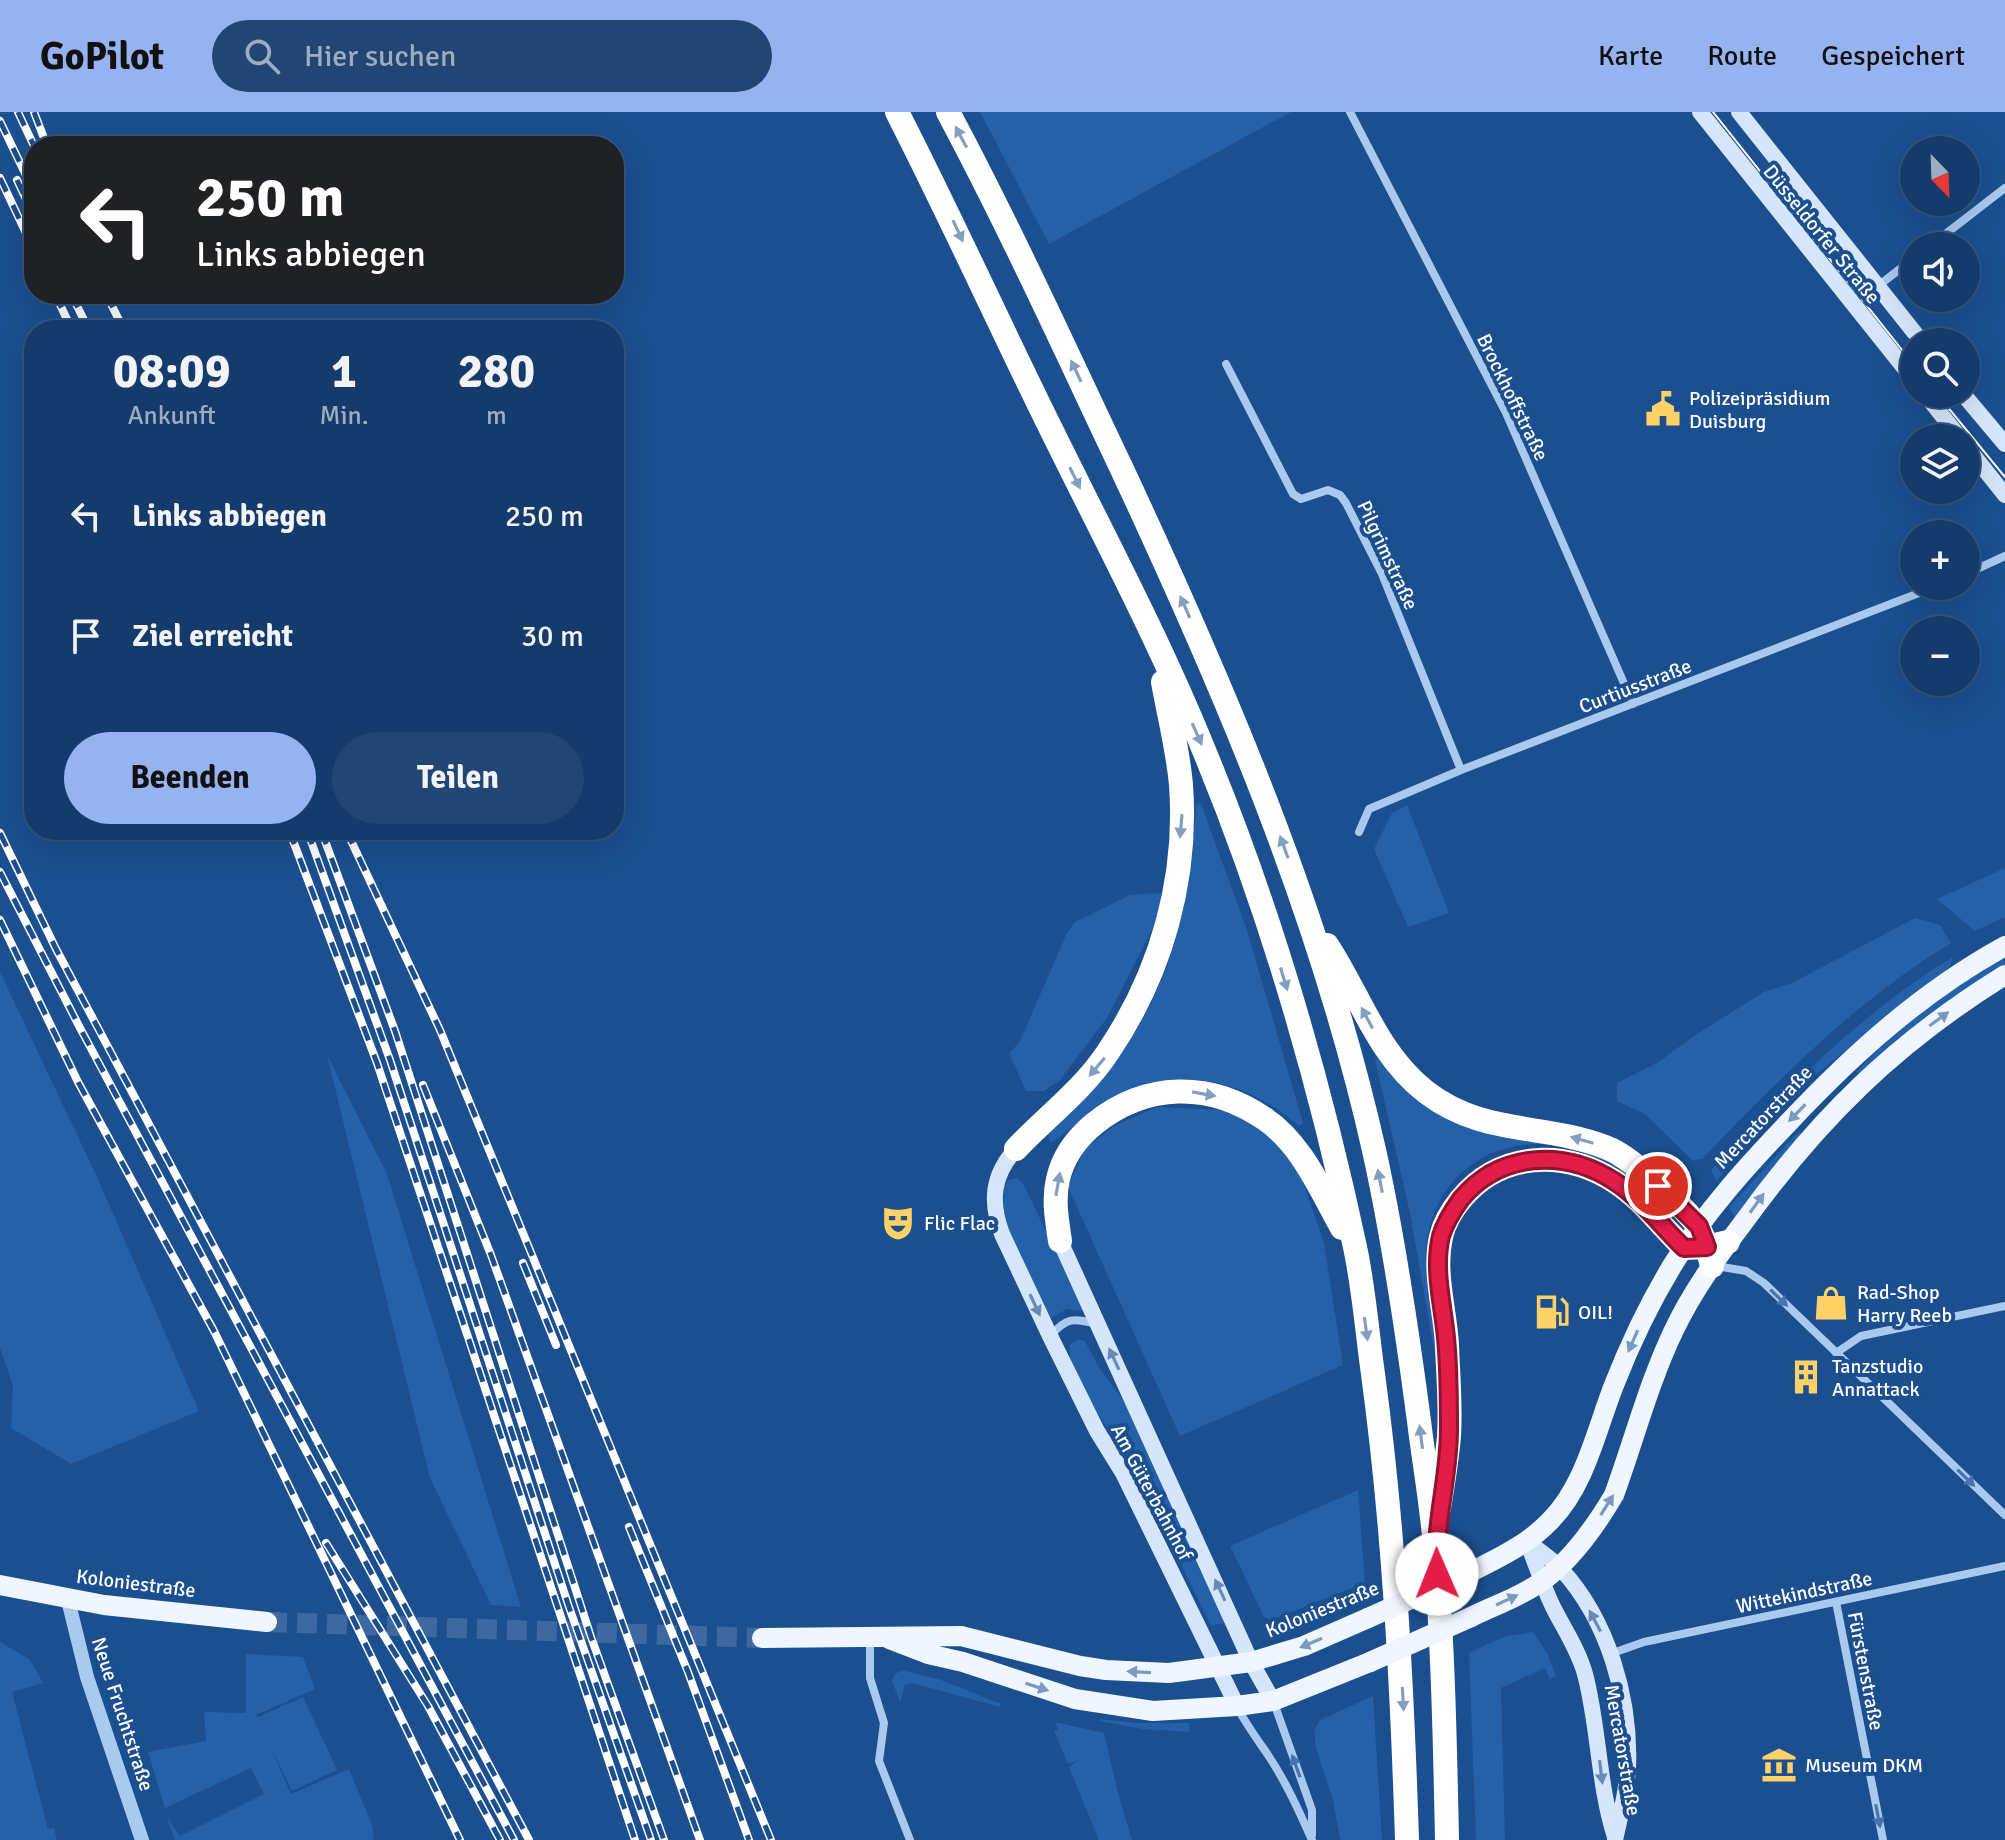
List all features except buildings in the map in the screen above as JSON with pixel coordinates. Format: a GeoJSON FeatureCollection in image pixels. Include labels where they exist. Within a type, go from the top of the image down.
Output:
{"type":"FeatureCollection","features":[{"type":"Feature","properties":{"kind":"highway"},"geometry":{"type":"LineString","coordinates":[[897,112],[955,223],[1029,383],[1154,637],[1203,748],[1255,884],[1327,1130],[1356,1252],[1394,1558],[1407,1840]]}},
{"type":"Feature","properties":{"kind":"highway"},"geometry":{"type":"LineString","coordinates":[[948,112],[1003,217],[1169,570],[1276,822],[1311,920],[1344,1035],[1379,1178],[1402,1294],[1435,1542],[1443,1668],[1447,1840]]}},
{"type":"Feature","properties":{"kind":"highway"},"geometry":{"type":"LineString","coordinates":[[1016,1149],[1075,1093],[1108,1053],[1148,982],[1162,945],[1174,898],[1182,813],[1176,748],[1154,637]]}},
{"type":"Feature","properties":{"kind":"highway"},"geometry":{"type":"LineString","coordinates":[[1311,920],[1340,964],[1388,1053],[1426,1092],[1465,1115],[1491,1124],[1561,1134],[1608,1148],[1641,1171],[1706,1246]]}},
{"type":"Feature","properties":{"kind":"highway"},"geometry":{"type":"LineString","coordinates":[[1060,1241],[1055,1208],[1058,1181],[1066,1158],[1082,1134],[1112,1110],[1141,1096],[1176,1091],[1220,1097],[1268,1120],[1300,1155],[1356,1252]]}},
{"type":"Feature","properties":{"kind":"highway"},"geometry":{"type":"LineString","coordinates":[[1435,1542],[1449,1434],[1446,1341],[1438,1262],[1441,1235],[1448,1219],[1471,1188],[1489,1173],[1532,1159],[1579,1166],[1613,1180],[1706,1246]]}},
{"type":"Feature","properties":{"kind":"main road","name":"Düsseldorfer Straße"},"geometry":{"type":"LineString","coordinates":[[1700,112],[1900,362]]}},
{"type":"Feature","properties":{"kind":"main road","name":"Düsseldorfer Straße"},"geometry":{"type":"LineString","coordinates":[[1739,112],[1911,328]]}},
{"type":"Feature","properties":{"kind":"main road"},"geometry":{"type":"LineString","coordinates":[[1936,408],[1949,424]]}},
{"type":"Feature","properties":{"kind":"main road"},"geometry":{"type":"LineString","coordinates":[[1975,408],[2005,444]]}},
{"type":"Feature","properties":{"kind":"main road"},"geometry":{"type":"LineString","coordinates":[[1980,464],[2005,495]]}},
{"type":"Feature","properties":{"kind":"main road","name":"Mercatorstraße"},"geometry":{"type":"LineString","coordinates":[[1471,1617],[1542,1581],[1560,1567],[1603,1514],[1614,1495],[1706,1246],[1741,1172],[1861,1050],[1916,1003],[2005,946]]}},
{"type":"Feature","properties":{"kind":"main road","name":"Mercatorstraße"},"geometry":{"type":"LineString","coordinates":[[1528,1542],[1557,1514],[1576,1483],[1644,1316],[1847,1096],[1932,1024],[2005,975]]}},
{"type":"Feature","properties":{"kind":"main road","name":"Am Güterbahnhof"},"geometry":{"type":"LineString","coordinates":[[1016,1149],[1002,1164],[996,1185],[997,1220],[1050,1336],[1097,1431],[1123,1473],[1237,1706]]}},
{"type":"Feature","properties":{"kind":"main road","name":"Am Güterbahnhof"},"geometry":{"type":"LineString","coordinates":[[1060,1241],[1251,1662],[1273,1701]]}},
{"type":"Feature","properties":{"kind":"main road","name":"Mercatorstraße"},"geometry":{"type":"LineString","coordinates":[[1528,1542],[1560,1567],[1586,1604],[1610,1654],[1627,1721],[1628,1742],[1625,1793],[1615,1840]]}},
{"type":"Feature","properties":{"kind":"main road","name":"Mercatorstraße"},"geometry":{"type":"LineString","coordinates":[[1528,1542],[1542,1581],[1584,1672],[1592,1704],[1607,1813],[1615,1840]]}},
{"type":"Feature","properties":{"kind":"main road","name":"Koloniestraße"},"geometry":{"type":"LineString","coordinates":[[762,1638],[878,1638],[931,1634],[961,1636],[1080,1666],[1130,1672],[1169,1673],[1217,1668],[1251,1662],[1304,1646],[1469,1573],[1528,1542]]}},
{"type":"Feature","properties":{"kind":"main road","name":"Koloniestraße"},"geometry":{"type":"LineString","coordinates":[[0,1585],[68,1600],[267,1622]]}},
{"type":"Feature","properties":{"kind":"main road","name":"Koloniestraße"},"geometry":{"type":"LineString","coordinates":[[878,1638],[1092,1703],[1153,1711],[1273,1701],[1471,1617]]}},
{"type":"Feature","properties":{"kind":"street","name":"Brockhoffstraße"},"geometry":{"type":"LineString","coordinates":[[1350,112],[1506,413],[1633,704]]}},
{"type":"Feature","properties":{"kind":"street"},"geometry":{"type":"LineString","coordinates":[[1948,232],[2005,188]]}},
{"type":"Feature","properties":{"kind":"street"},"geometry":{"type":"LineString","coordinates":[[1877,286],[1900,269]]}},
{"type":"Feature","properties":{"kind":"street","name":"Pilgrimstraße"},"geometry":{"type":"LineString","coordinates":[[1226,364],[1293,494],[1301,499],[1328,490],[1340,495],[1346,503],[1388,588],[1461,770]]}},
{"type":"Feature","properties":{"kind":"street"},"geometry":{"type":"LineString","coordinates":[[1980,568],[2005,556]]}},
{"type":"Feature","properties":{"kind":"street","name":"Curtiusstraße"},"geometry":{"type":"LineString","coordinates":[[1359,832],[1369,809],[1461,770],[1901,600]]}},
{"type":"Feature","properties":{"kind":"street"},"geometry":{"type":"LineString","coordinates":[[1706,1246],[1751,1273],[2005,1515]]}},
{"type":"Feature","properties":{"kind":"street"},"geometry":{"type":"LineString","coordinates":[[1836,1353],[1861,1336],[2005,1306]]}},
{"type":"Feature","properties":{"kind":"street"},"geometry":{"type":"LineString","coordinates":[[1050,1336],[1063,1323],[1071,1320],[1098,1324]]}},
{"type":"Feature","properties":{"kind":"street","name":"Wittekindstraße"},"geometry":{"type":"LineString","coordinates":[[1610,1654],[1644,1642],[2005,1566]]}},
{"type":"Feature","properties":{"kind":"street","name":"Neue Fruchtstraße"},"geometry":{"type":"LineString","coordinates":[[68,1600],[87,1677],[142,1840]]}},
{"type":"Feature","properties":{"kind":"street","name":"Fürstenstraße"},"geometry":{"type":"LineString","coordinates":[[1836,1602],[1883,1840]]}},
{"type":"Feature","properties":{"kind":"street"},"geometry":{"type":"LineString","coordinates":[[878,1638],[870,1678],[884,1723],[879,1761],[910,1840]]}},
{"type":"Feature","properties":{"kind":"street"},"geometry":{"type":"LineString","coordinates":[[1273,1701],[1312,1810],[1312,1840]]}},
{"type":"Feature","properties":{"kind":"street"},"geometry":{"type":"LineString","coordinates":[[1237,1706],[1295,1802],[1312,1840]]}},
{"type":"Feature","properties":{"kind":"shaded area"},"geometry":{"type":"Polygon","coordinates":[[[980,112],[1291,112],[1049,244],[980,112]]]}},
{"type":"Feature","properties":{"kind":"shaded area"},"geometry":{"type":"Polygon","coordinates":[[[1201,804],[1247,930],[1303,1123],[1299,1126],[1280,1111],[1240,1090],[1218,1083],[1173,1080],[1151,1084],[1107,1102],[1051,1143],[1047,1133],[1084,1098],[1114,1062],[1139,1025],[1159,987],[1185,902],[1196,805],[1201,804]]]}},
{"type":"Feature","properties":{"kind":"shaded area"},"geometry":{"type":"Polygon","coordinates":[[[1407,805],[1449,913],[1408,927],[1374,849],[1392,813],[1407,805]]]}},
{"type":"Feature","properties":{"kind":"shaded area"},"geometry":{"type":"Polygon","coordinates":[[[2005,868],[2005,917],[1975,931],[1937,899],[2005,868]]]}},
{"type":"Feature","properties":{"kind":"shaded area"},"geometry":{"type":"Polygon","coordinates":[[[1163,893],[1157,920],[1107,1018],[1060,1080],[1044,1091],[1026,1091],[1009,1053],[1019,1043],[1067,933],[1075,922],[1130,895],[1163,893]]]}},
{"type":"Feature","properties":{"kind":"shaded area"},"geometry":{"type":"Polygon","coordinates":[[[1915,918],[1940,925],[1951,943],[1851,1016],[1790,1071],[1702,1159],[1692,1160],[1645,1114],[1617,1101],[1617,1083],[1657,1063],[1764,992],[1792,983],[1915,918]]]}},
{"type":"Feature","properties":{"kind":"shaded area"},"geometry":{"type":"Polygon","coordinates":[[[1953,957],[1944,974],[1818,1073],[1716,1181],[1711,1170],[1825,1055],[1886,1003],[1953,957]]]}},
{"type":"Feature","properties":{"kind":"shaded area"},"geometry":{"type":"Polygon","coordinates":[[[2003,958],[2005,965],[1896,1041],[1859,1074],[1857,1071],[1908,1023],[2003,958]]]}},
{"type":"Feature","properties":{"kind":"shaded area"},"geometry":{"type":"Polygon","coordinates":[[[0,972],[98,1179],[199,1411],[71,1464],[11,1428],[13,1386],[0,1348],[0,972]]]}},
{"type":"Feature","properties":{"kind":"shaded area"},"geometry":{"type":"Polygon","coordinates":[[[327,1055],[387,1174],[521,1607],[491,1605],[430,1478],[327,1055]]]}},
{"type":"Feature","properties":{"kind":"shaded area"},"geometry":{"type":"Polygon","coordinates":[[[1381,1057],[1412,1092],[1616,1162],[1664,1203],[1660,1209],[1617,1169],[1572,1148],[1544,1144],[1517,1146],[1491,1154],[1468,1167],[1449,1186],[1435,1211],[1427,1240],[1426,1270],[1437,1367],[1410,1213],[1375,1060],[1381,1057]]]}},
{"type":"Feature","properties":{"kind":"shaded area"},"geometry":{"type":"Polygon","coordinates":[[[1157,1107],[1227,1110],[1265,1130],[1301,1176],[1324,1243],[1343,1365],[1180,1436],[1068,1187],[1084,1150],[1114,1126],[1157,1107]]]}},
{"type":"Feature","properties":{"kind":"shaded area"},"geometry":{"type":"Polygon","coordinates":[[[1799,1131],[1801,1133],[1736,1219],[1729,1207],[1799,1131]]]}},
{"type":"Feature","properties":{"kind":"shaded area"},"geometry":{"type":"Polygon","coordinates":[[[1017,1178],[1023,1183],[1084,1311],[1067,1309],[1051,1318],[1025,1269],[1004,1211],[1008,1180],[1017,1178]]]}},
{"type":"Feature","properties":{"kind":"shaded area"},"geometry":{"type":"Polygon","coordinates":[[[1079,1339],[1085,1341],[1099,1368],[1126,1404],[1225,1623],[1211,1626],[1132,1464],[1084,1391],[1071,1360],[1069,1345],[1079,1339]]]}},
{"type":"Feature","properties":{"kind":"shaded area"},"geometry":{"type":"Polygon","coordinates":[[[1358,1490],[1365,1583],[1271,1620],[1264,1617],[1230,1546],[1358,1490]]]}},
{"type":"Feature","properties":{"kind":"shaded area"},"geometry":{"type":"Polygon","coordinates":[[[1533,1632],[1547,1653],[1556,1676],[1550,1679],[1545,1668],[1501,1688],[1505,1840],[1476,1840],[1469,1653],[1503,1637],[1533,1632]]]}},
{"type":"Feature","properties":{"kind":"shaded area"},"geometry":{"type":"Polygon","coordinates":[[[0,1642],[30,1660],[43,1683],[12,1692],[48,1829],[54,1828],[57,1840],[0,1840],[0,1642]]]}},
{"type":"Feature","properties":{"kind":"shaded area"},"geometry":{"type":"Polygon","coordinates":[[[246,1654],[303,1657],[315,1689],[256,1715],[258,1717],[303,1697],[337,1770],[292,1791],[268,1741],[291,1794],[349,1769],[372,1825],[374,1840],[175,1840],[166,1816],[180,1836],[264,1794],[251,1768],[165,1808],[148,1752],[206,1741],[204,1712],[246,1713],[246,1654]]]}},
{"type":"Feature","properties":{"kind":"shaded area"},"geometry":{"type":"Polygon","coordinates":[[[902,1670],[941,1680],[1001,1704],[1000,1707],[912,1683],[905,1685],[900,1702],[892,1681],[895,1674],[902,1670]]]}},
{"type":"Feature","properties":{"kind":"shaded area"},"geometry":{"type":"Polygon","coordinates":[[[1373,1696],[1382,1840],[1340,1840],[1333,1800],[1316,1748],[1314,1731],[1320,1720],[1373,1696]]]}},
{"type":"Feature","properties":{"kind":"shaded area"},"geometry":{"type":"Polygon","coordinates":[[[1100,1719],[1135,1723],[1189,1723],[1190,1732],[1142,1729],[1100,1719]]]}},
{"type":"Feature","properties":{"kind":"shaded area"},"geometry":{"type":"Polygon","coordinates":[[[1055,1722],[1104,1733],[1132,1840],[1099,1840],[1069,1767],[1079,1760],[1068,1764],[1054,1731],[1058,1729],[1055,1722]]]}},
{"type":"Feature","properties":{"kind":"tunnel"},"geometry":{"type":"LineString","coordinates":[[267,1622],[762,1638]]}},
{"type":"Feature","properties":{"kind":"tram line"},"geometry":{"type":"LineString","coordinates":[[1713,112],[1900,347]]}},
{"type":"Feature","properties":{"kind":"tram line"},"geometry":{"type":"LineString","coordinates":[[1948,408],[2005,477]]}},
{"type":"Feature","properties":{"kind":"railway"},"geometry":{"type":"LineString","coordinates":[[18,112],[29,136]]}},
{"type":"Feature","properties":{"kind":"railway"},"geometry":{"type":"LineString","coordinates":[[34,112],[43,136]]}},
{"type":"Feature","properties":{"kind":"railway"},"geometry":{"type":"LineString","coordinates":[[0,121],[24,171]]}},
{"type":"Feature","properties":{"kind":"railway"},"geometry":{"type":"LineString","coordinates":[[0,178],[24,229]]}},
{"type":"Feature","properties":{"kind":"railway"},"geometry":{"type":"LineString","coordinates":[[17,180],[24,195]]}},
{"type":"Feature","properties":{"kind":"railway"},"geometry":{"type":"LineString","coordinates":[[60,304],[67,320]]}},
{"type":"Feature","properties":{"kind":"railway"},"geometry":{"type":"LineString","coordinates":[[76,304],[84,320]]}},
{"type":"Feature","properties":{"kind":"railway"},"geometry":{"type":"LineString","coordinates":[[111,304],[119,320]]}},
{"type":"Feature","properties":{"kind":"railway"},"geometry":{"type":"LineString","coordinates":[[0,833],[56,949],[529,1840]]}},
{"type":"Feature","properties":{"kind":"railway"},"geometry":{"type":"LineString","coordinates":[[293,840],[377,1063],[635,1840]]}},
{"type":"Feature","properties":{"kind":"railway"},"geometry":{"type":"LineString","coordinates":[[311,840],[390,1060],[569,1607],[651,1840]]}},
{"type":"Feature","properties":{"kind":"railway"},"geometry":{"type":"LineString","coordinates":[[325,840],[395,1031],[591,1637],[664,1840]]}},
{"type":"Feature","properties":{"kind":"railway"},"geometry":{"type":"LineString","coordinates":[[351,840],[440,1030],[771,1840]]}},
{"type":"Feature","properties":{"kind":"railway"},"geometry":{"type":"LineString","coordinates":[[0,872],[79,1026],[514,1840]]}},
{"type":"Feature","properties":{"kind":"railway"},"geometry":{"type":"LineString","coordinates":[[0,920],[78,1082],[214,1331],[460,1840]]}},
{"type":"Feature","properties":{"kind":"railway"},"geometry":{"type":"LineString","coordinates":[[423,1085],[491,1255],[700,1840]]}},
{"type":"Feature","properties":{"kind":"railway"},"geometry":{"type":"LineString","coordinates":[[523,1263],[556,1345]]}},
{"type":"Feature","properties":{"kind":"railway"},"geometry":{"type":"LineString","coordinates":[[629,1527],[688,1672],[749,1840]]}},
{"type":"Feature","properties":{"kind":"railway"},"geometry":{"type":"LineString","coordinates":[[326,1543],[428,1706],[500,1840]]}},
{"type":"Feature","properties":{"kind":"place","name":"Polizeipräsidium Duisburg"},"geometry":{"type":"Point","coordinates":[1663,409]}},
{"type":"Feature","properties":{"kind":"place","name":"Flic Flac"},"geometry":{"type":"Point","coordinates":[898,1223]}},
{"type":"Feature","properties":{"kind":"place","name":"Rad-Shop Harry Reeb"},"geometry":{"type":"Point","coordinates":[1831,1303]}},
{"type":"Feature","properties":{"kind":"place","name":"OIL!"},"geometry":{"type":"Point","coordinates":[1552,1312]}},
{"type":"Feature","properties":{"kind":"place","name":"Tanzstudio Annattack"},"geometry":{"type":"Point","coordinates":[1806,1377]}},
{"type":"Feature","properties":{"kind":"place","name":"Museum DKM"},"geometry":{"type":"Point","coordinates":[1779,1765]}},
{"type":"Feature","properties":{"kind":"route"},"geometry":{"type":"LineString","coordinates":[[1437,1574],[1435,1542],[1449,1434],[1446,1341],[1438,1262],[1441,1235],[1448,1219],[1471,1188],[1489,1173],[1532,1159],[1556,1161],[1579,1166],[1613,1180],[1635,1197],[1684,1248],[1707,1247],[1699,1226],[1658,1186]]}}]}
